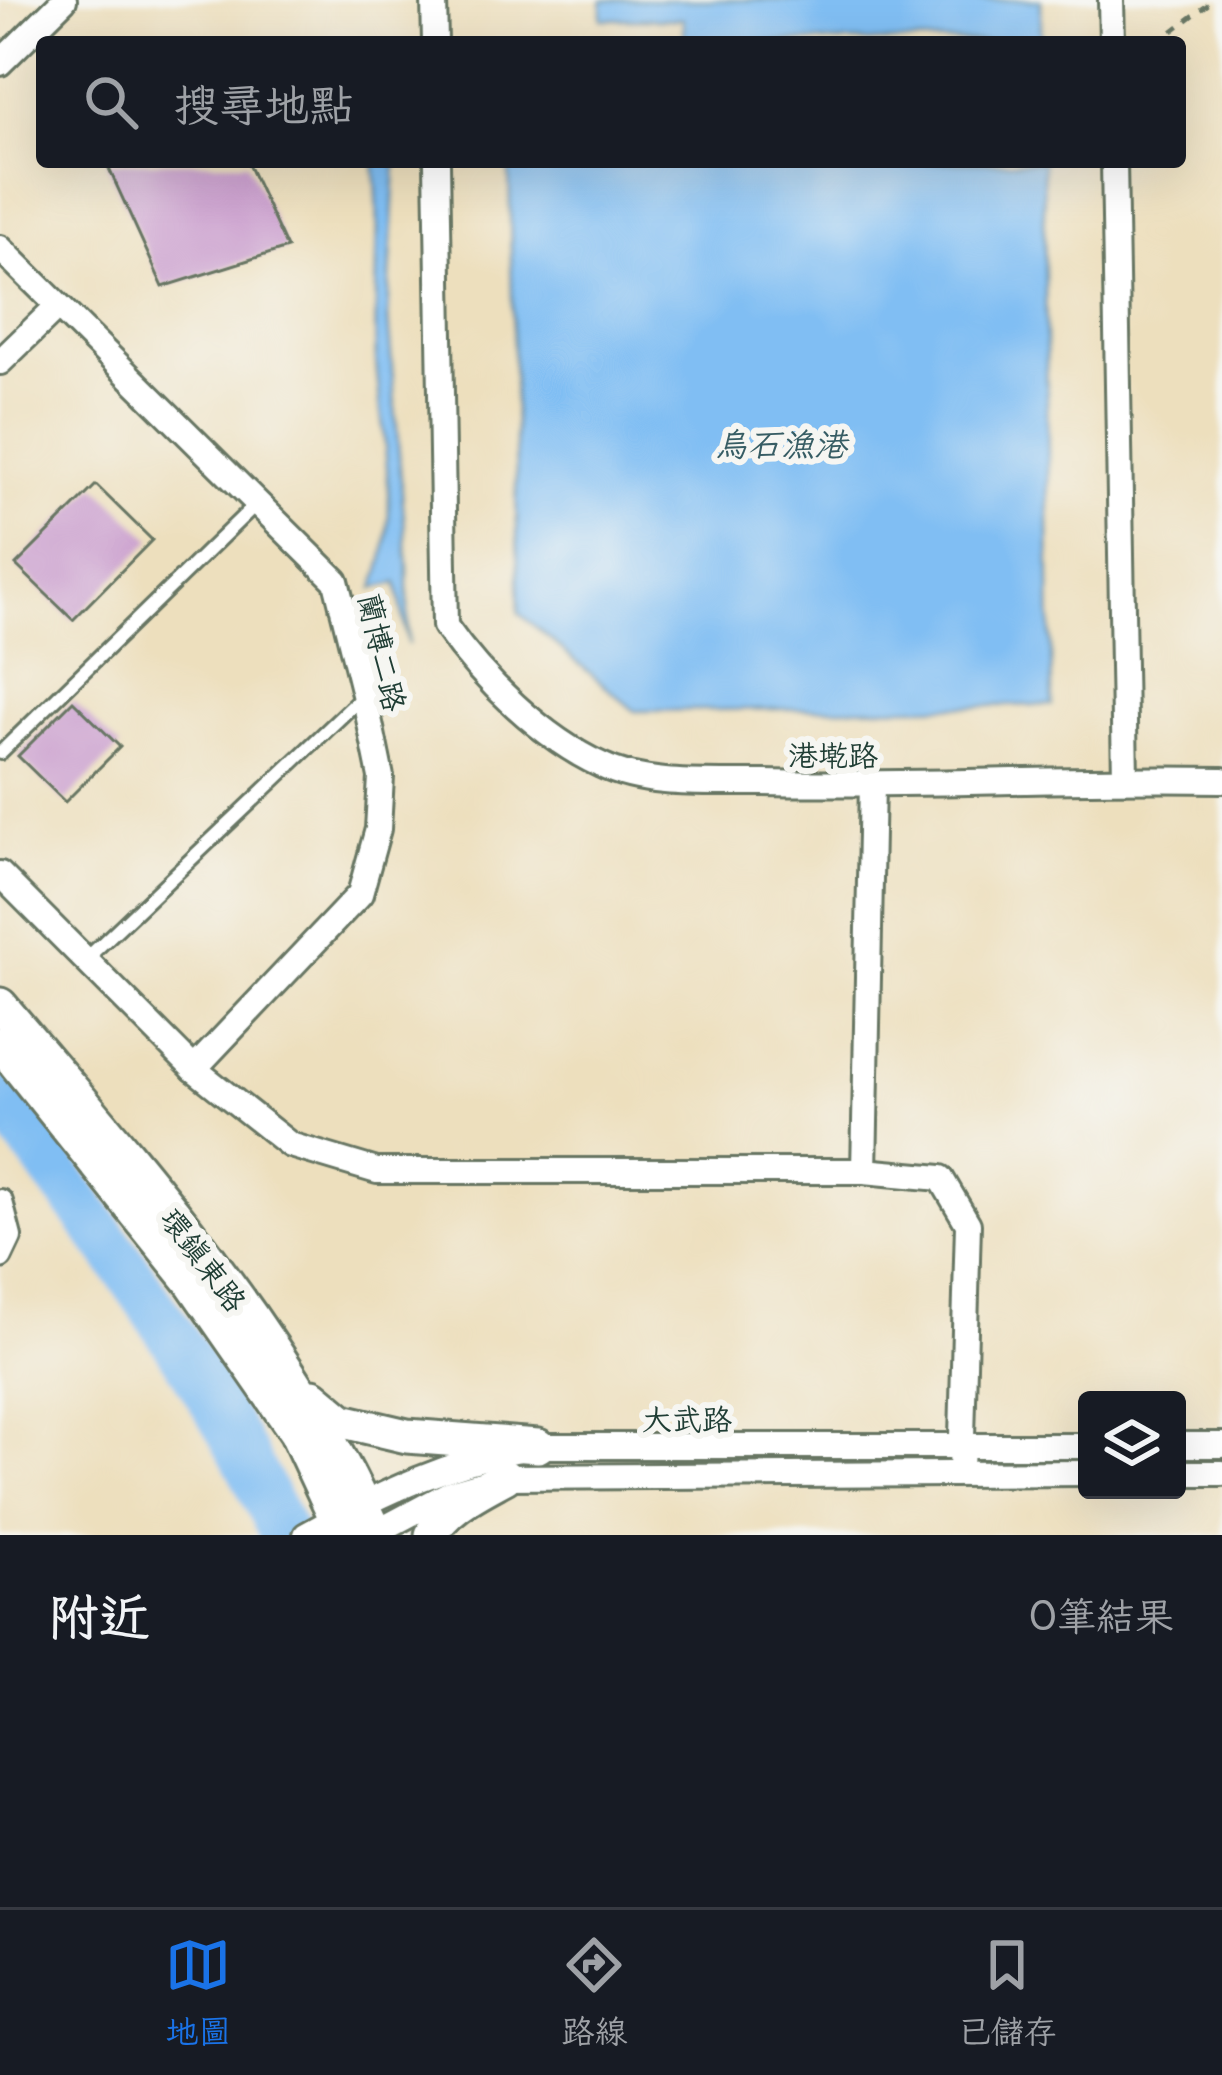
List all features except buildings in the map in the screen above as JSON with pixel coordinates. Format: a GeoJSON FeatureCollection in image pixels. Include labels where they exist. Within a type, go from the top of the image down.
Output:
{"type":"FeatureCollection","features":[{"type":"Feature","properties":{"kind":"street"},"geometry":{"type":"LineString","coordinates":[[0,63],[64,0]]}},
{"type":"Feature","properties":{"kind":"street"},"geometry":{"type":"LineString","coordinates":[[434,0],[435,36]]}},
{"type":"Feature","properties":{"kind":"street"},"geometry":{"type":"LineString","coordinates":[[1111,0],[1112,36]]}},
{"type":"Feature","properties":{"kind":"street","name":"港墘路"},"geometry":{"type":"LineString","coordinates":[[437,168],[446,626],[473,666],[570,745],[602,766],[641,778],[872,783],[1222,780]]}},
{"type":"Feature","properties":{"kind":"street"},"geometry":{"type":"LineString","coordinates":[[1114,168],[1125,778]]}},
{"type":"Feature","properties":{"kind":"street","name":"蘭博二路"},"geometry":{"type":"LineString","coordinates":[[0,248],[336,581],[364,694],[381,777],[378,829],[359,893],[194,1069]]}},
{"type":"Feature","properties":{"kind":"street"},"geometry":{"type":"LineString","coordinates":[[0,362],[57,307]]}},
{"type":"Feature","properties":{"kind":"street"},"geometry":{"type":"LineString","coordinates":[[864,1171],[872,783]]}},
{"type":"Feature","properties":{"kind":"street"},"geometry":{"type":"LineString","coordinates":[[0,874],[194,1069],[290,1145],[377,1171],[864,1171],[941,1178],[968,1224],[962,1460]]}},
{"type":"Feature","properties":{"kind":"street","name":"環鎮東路"},"geometry":{"type":"LineString","coordinates":[[0,1005],[184,1231],[298,1384],[348,1528]]}},
{"type":"Feature","properties":{"kind":"street","name":"環鎮東路"},"geometry":{"type":"LineString","coordinates":[[0,1044],[193,1284],[296,1432],[348,1528]]}},
{"type":"Feature","properties":{"kind":"street"},"geometry":{"type":"LineString","coordinates":[[0,1202],[9,1237],[0,1256]]}},
{"type":"Feature","properties":{"kind":"street"},"geometry":{"type":"LineString","coordinates":[[298,1384],[343,1421],[407,1436],[538,1447]]}},
{"type":"Feature","properties":{"kind":"street"},"geometry":{"type":"LineString","coordinates":[[1186,1445],[1222,1445]]}},
{"type":"Feature","properties":{"kind":"street","name":"大武路"},"geometry":{"type":"LineString","coordinates":[[348,1528],[484,1454],[538,1447],[962,1460],[1078,1472]]}},
{"type":"Feature","properties":{"kind":"street","name":"大武路"},"geometry":{"type":"LineString","coordinates":[[348,1528],[505,1477],[962,1460],[1078,1447]]}},
{"type":"Feature","properties":{"kind":"street"},"geometry":{"type":"LineString","coordinates":[[1186,1473],[1222,1473]]}},
{"type":"Feature","properties":{"kind":"street"},"geometry":{"type":"LineString","coordinates":[[432,1535],[436,1525],[470,1497],[505,1477]]}},
{"type":"Feature","properties":{"kind":"lane"},"geometry":{"type":"LineString","coordinates":[[0,753],[256,503]]}},
{"type":"Feature","properties":{"kind":"lane"},"geometry":{"type":"LineString","coordinates":[[85,959],[364,694]]}},
{"type":"Feature","properties":{"kind":"path"},"geometry":{"type":"LineString","coordinates":[[1166,36],[1214,0]]}},
{"type":"Feature","properties":{"kind":"water"},"geometry":{"type":"Polygon","coordinates":[[[602,0],[1041,0],[1041,36],[684,36],[683,19],[602,19],[602,0]]]}},
{"type":"Feature","properties":{"kind":"water"},"geometry":{"type":"Polygon","coordinates":[[[374,168],[396,168],[388,317],[408,567],[408,645],[397,583],[374,588],[388,532],[389,503],[376,358],[374,168]]]}},
{"type":"Feature","properties":{"kind":"water","name":"烏石漁港"},"geometry":{"type":"Polygon","coordinates":[[[509,168],[1043,168],[1052,705],[635,711],[519,613],[509,168]]]}},
{"type":"Feature","properties":{"kind":"waterway"},"geometry":{"type":"LineString","coordinates":[[0,1099],[117,1256],[189,1363],[284,1535]]}}]}
